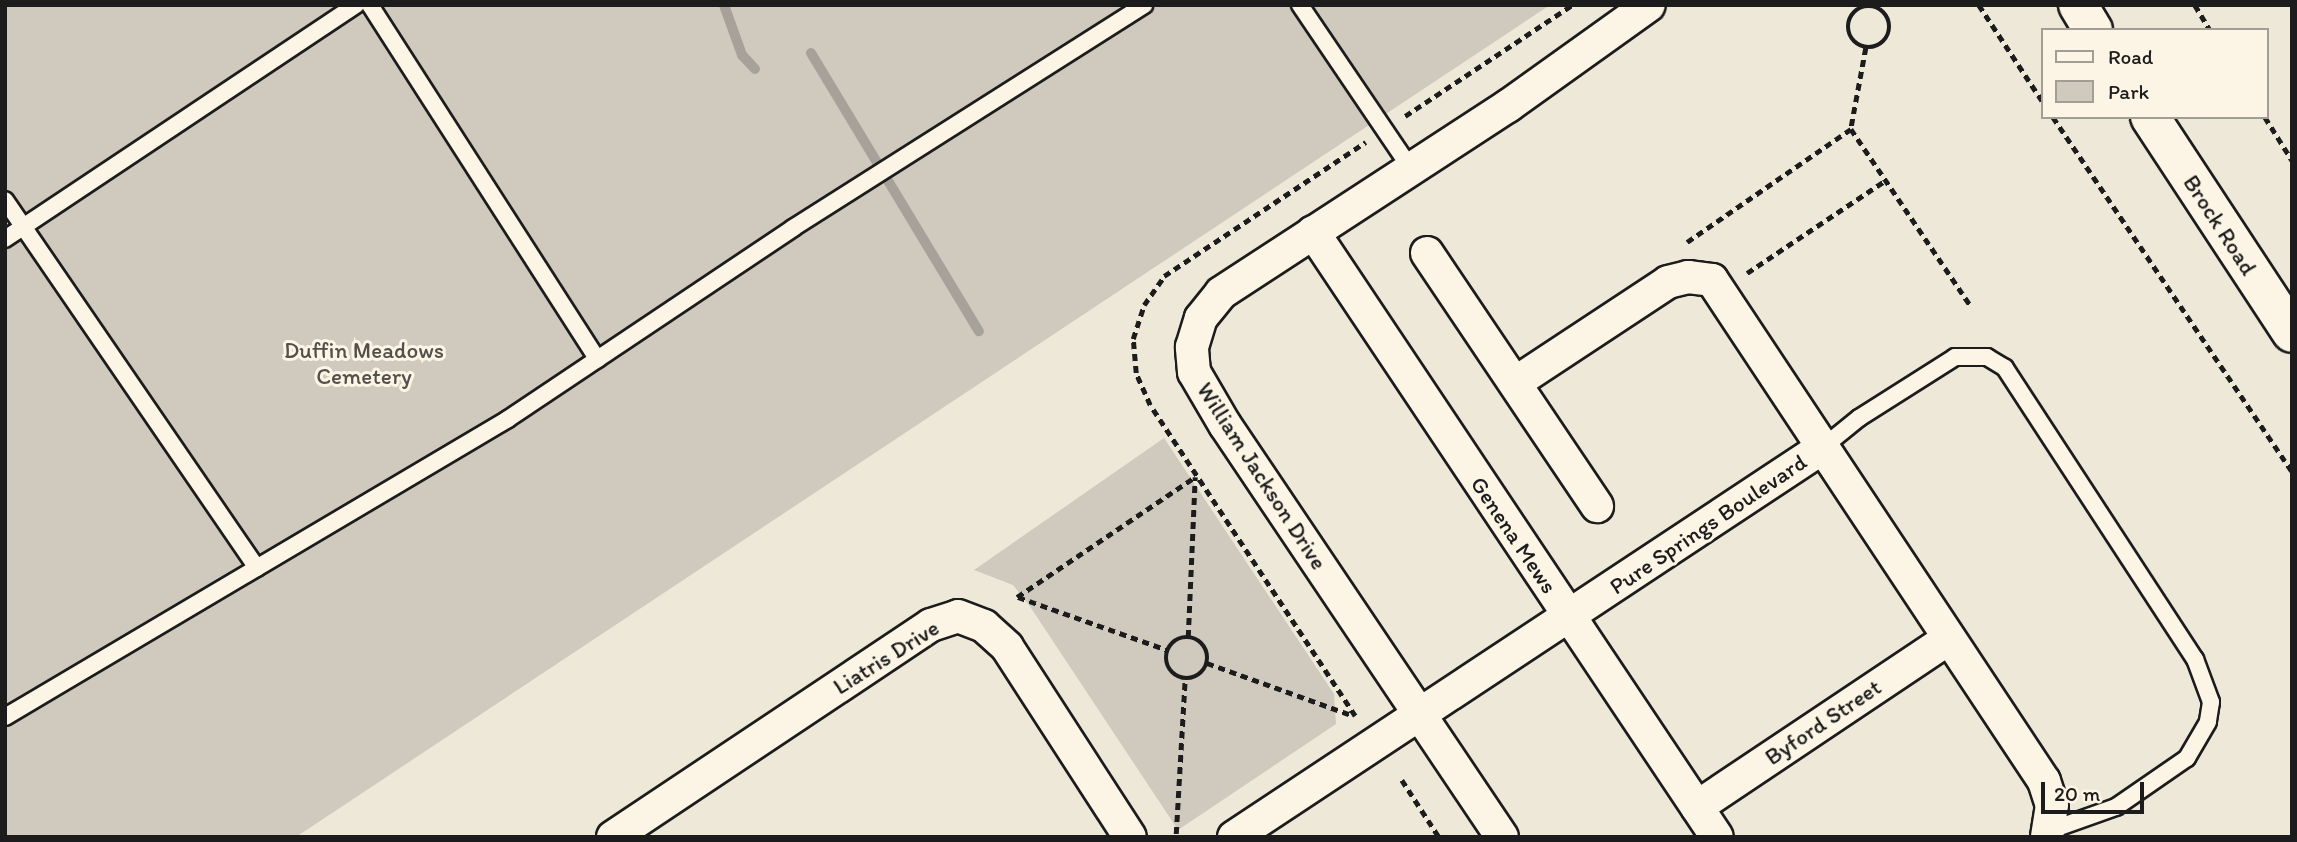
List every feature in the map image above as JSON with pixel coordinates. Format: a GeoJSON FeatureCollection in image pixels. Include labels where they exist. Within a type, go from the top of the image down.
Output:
{"type":"FeatureCollection","features":[{"type":"Feature","properties":{"kind":"main road"},"geometry":{"type":"LineString","coordinates":[[2078,5],[2093,28]]}},
{"type":"Feature","properties":{"kind":"main road","name":"Brock Road"},"geometry":{"type":"LineString","coordinates":[[2151,119],[2292,333]]}},
{"type":"Feature","properties":{"kind":"street","name":"William Jackson Drive"},"geometry":{"type":"LineString","coordinates":[[1502,837],[1194,372],[1192,347],[1201,318],[1220,293],[1411,169],[1649,5]]}},
{"type":"Feature","properties":{"kind":"street","name":"Genena Mews"},"geometry":{"type":"LineString","coordinates":[[1313,232],[1717,837]]}},
{"type":"Feature","properties":{"kind":"street"},"geometry":{"type":"LineString","coordinates":[[1427,253],[1597,506]]}},
{"type":"Feature","properties":{"kind":"street"},"geometry":{"type":"LineString","coordinates":[[1515,383],[1668,282],[1688,277],[1712,280],[1822,448]]}},
{"type":"Feature","properties":{"kind":"street","name":"Pure Springs Boulevard"},"geometry":{"type":"LineString","coordinates":[[1234,837],[1822,448],[2044,781],[2052,805],[2049,833]]}},
{"type":"Feature","properties":{"kind":"street","name":"Liatris Drive"},"geometry":{"type":"LineString","coordinates":[[613,837],[930,625],[958,616],[985,626],[1006,647],[1130,837]]}},
{"type":"Feature","properties":{"kind":"street","name":"Byford Street"},"geometry":{"type":"LineString","coordinates":[[1697,807],[1949,638]]}},
{"type":"Feature","properties":{"kind":"lane"},"geometry":{"type":"LineString","coordinates":[[5,239],[356,5]]}},
{"type":"Feature","properties":{"kind":"lane"},"geometry":{"type":"LineString","coordinates":[[370,5],[597,359]]}},
{"type":"Feature","properties":{"kind":"lane"},"geometry":{"type":"LineString","coordinates":[[5,716],[508,419],[793,228],[1144,5]]}},
{"type":"Feature","properties":{"kind":"lane"},"geometry":{"type":"LineString","coordinates":[[1300,5],[1411,169]]}},
{"type":"Feature","properties":{"kind":"lane"},"geometry":{"type":"LineString","coordinates":[[5,200],[26,226],[257,568]]}},
{"type":"Feature","properties":{"kind":"lane"},"geometry":{"type":"LineString","coordinates":[[1822,448],[1859,418],[1955,357],[1987,357],[2005,368],[2195,659],[2211,702],[2208,722],[2187,758],[2116,807],[2049,833]]}},
{"type":"Feature","properties":{"kind":"path"},"geometry":{"type":"LineString","coordinates":[[1208,663],[1355,716],[1150,405],[1136,373],[1133,339],[1144,305],[1164,276],[1572,5]]}},
{"type":"Feature","properties":{"kind":"path"},"geometry":{"type":"LineString","coordinates":[[1979,5],[2042,100]]}},
{"type":"Feature","properties":{"kind":"path"},"geometry":{"type":"LineString","coordinates":[[2195,5],[2209,28]]}},
{"type":"Feature","properties":{"kind":"path"},"geometry":{"type":"LineString","coordinates":[[1875,6],[1887,15],[1890,31],[1881,44],[1866,48],[1854,42],[1848,30],[1851,16],[1861,7],[1875,6]]}},
{"type":"Feature","properties":{"kind":"path"},"geometry":{"type":"LineString","coordinates":[[1866,48],[1851,128],[1971,306]]}},
{"type":"Feature","properties":{"kind":"path"},"geometry":{"type":"LineString","coordinates":[[2054,119],[2292,471]]}},
{"type":"Feature","properties":{"kind":"path"},"geometry":{"type":"LineString","coordinates":[[2266,119],[2292,160]]}},
{"type":"Feature","properties":{"kind":"path"},"geometry":{"type":"LineString","coordinates":[[1687,242],[1851,128]]}},
{"type":"Feature","properties":{"kind":"path"},"geometry":{"type":"LineString","coordinates":[[1738,279],[1886,180]]}},
{"type":"Feature","properties":{"kind":"path"},"geometry":{"type":"LineString","coordinates":[[1188,638],[1195,477]]}},
{"type":"Feature","properties":{"kind":"path"},"geometry":{"type":"LineString","coordinates":[[1168,650],[1017,597],[1195,477]]}},
{"type":"Feature","properties":{"kind":"path"},"geometry":{"type":"LineString","coordinates":[[1188,638],[1204,646],[1208,663],[1201,673],[1185,679],[1169,669],[1168,650],[1176,641],[1188,638]]}},
{"type":"Feature","properties":{"kind":"path"},"geometry":{"type":"LineString","coordinates":[[1176,834],[1185,679]]}},
{"type":"Feature","properties":{"kind":"path"},"geometry":{"type":"LineString","coordinates":[[1402,780],[1439,837]]}},
{"type":"Feature","properties":{"kind":"green space","name":"Duffin Meadows Cemetery"},"geometry":{"type":"Polygon","coordinates":[[[5,5],[1550,5],[296,837],[5,837],[5,5]]]}},
{"type":"Feature","properties":{"kind":"green space"},"geometry":{"type":"Polygon","coordinates":[[[1164,438],[1334,694],[1336,724],[1178,830],[1029,605],[1013,585],[974,570],[1164,438]]]}},
{"type":"Feature","properties":{"kind":"waterway"},"geometry":{"type":"LineString","coordinates":[[724,5],[742,55],[755,69]]}},
{"type":"Feature","properties":{"kind":"waterway"},"geometry":{"type":"LineString","coordinates":[[811,53],[979,331]]}}]}
